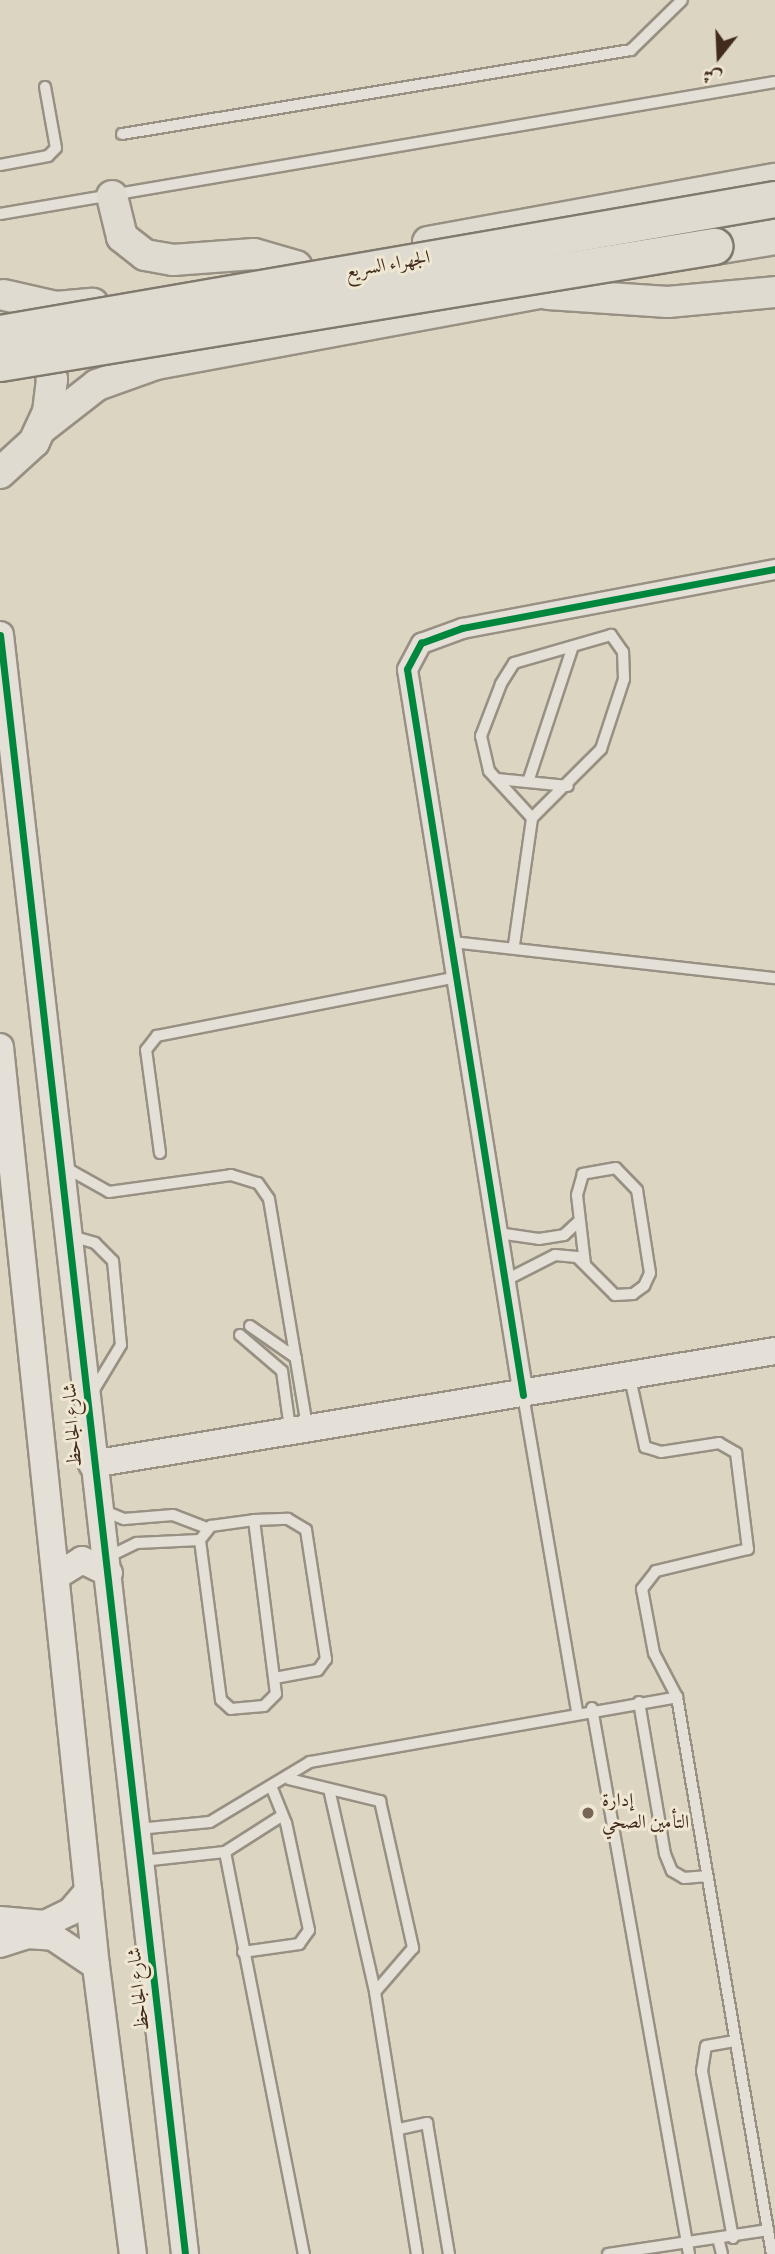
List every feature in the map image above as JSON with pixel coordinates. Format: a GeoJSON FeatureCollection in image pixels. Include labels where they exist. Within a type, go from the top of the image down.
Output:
{"type":"FeatureCollection","features":[{"type":"Feature","properties":{"kind":"highway","name":"الجهراء السريع"},"geometry":{"type":"LineString","coordinates":[[0,333],[775,200]]}},
{"type":"Feature","properties":{"kind":"highway","name":"الجهراء السريع"},"geometry":{"type":"LineString","coordinates":[[0,363],[775,236]]}},
{"type":"Feature","properties":{"kind":"main road","name":"الجهراء السريع"},"geometry":{"type":"LineString","coordinates":[[2,293],[75,307],[775,178]]}},
{"type":"Feature","properties":{"kind":"main road"},"geometry":{"type":"LineString","coordinates":[[112,196],[121,237],[145,255],[173,260],[254,254],[296,266]]}},
{"type":"Feature","properties":{"kind":"main road"},"geometry":{"type":"LineString","coordinates":[[0,473],[42,428],[97,384],[156,364],[775,252]]}},
{"type":"Feature","properties":{"kind":"main road"},"geometry":{"type":"LineString","coordinates":[[537,293],[625,302],[775,292]]}},
{"type":"Feature","properties":{"kind":"main road"},"geometry":{"type":"LineString","coordinates":[[2,293],[29,317],[46,346],[52,396],[42,428]]}},
{"type":"Feature","properties":{"kind":"street"},"geometry":{"type":"LineString","coordinates":[[523,1395],[453,942],[407,669],[421,643],[462,628],[775,569]]}},
{"type":"Feature","properties":{"kind":"street","name":"شارع الجاحظ"},"geometry":{"type":"LineString","coordinates":[[0,635],[57,1159],[89,1396],[92,1464],[108,1567],[185,2254]]}},
{"type":"Feature","properties":{"kind":"street","name":"شارع الجاحظ"},"geometry":{"type":"LineString","coordinates":[[0,1048],[58,1575],[96,1966],[133,2254]]}},
{"type":"Feature","properties":{"kind":"street"},"geometry":{"type":"LineString","coordinates":[[92,1464],[523,1395],[775,1351]]}},
{"type":"Feature","properties":{"kind":"street"},"geometry":{"type":"LineString","coordinates":[[58,1575],[82,1560],[108,1567]]}},
{"type":"Feature","properties":{"kind":"street"},"geometry":{"type":"LineString","coordinates":[[0,1920],[45,1924],[69,1912],[88,1891]]}},
{"type":"Feature","properties":{"kind":"street"},"geometry":{"type":"LineString","coordinates":[[0,1944],[27,1935],[53,1937],[96,1966]]}},
{"type":"Feature","properties":{"kind":"lane"},"geometry":{"type":"LineString","coordinates":[[122,134],[631,50],[682,0]]}},
{"type":"Feature","properties":{"kind":"lane"},"geometry":{"type":"LineString","coordinates":[[0,214],[775,82]]}},
{"type":"Feature","properties":{"kind":"lane"},"geometry":{"type":"LineString","coordinates":[[0,165],[48,156],[56,148],[46,87]]}},
{"type":"Feature","properties":{"kind":"lane"},"geometry":{"type":"LineString","coordinates":[[514,945],[532,818],[568,786],[601,749],[624,679],[623,652],[611,635],[514,663],[501,684],[481,736],[497,779],[532,818]]}},
{"type":"Feature","properties":{"kind":"lane"},"geometry":{"type":"LineString","coordinates":[[528,782],[573,646]]}},
{"type":"Feature","properties":{"kind":"lane"},"geometry":{"type":"LineString","coordinates":[[497,779],[568,786]]}},
{"type":"Feature","properties":{"kind":"lane"},"geometry":{"type":"LineString","coordinates":[[453,942],[514,945],[775,978]]}},
{"type":"Feature","properties":{"kind":"lane"},"geometry":{"type":"LineString","coordinates":[[160,1153],[146,1049],[157,1036],[458,977]]}},
{"type":"Feature","properties":{"kind":"lane"},"geometry":{"type":"LineString","coordinates":[[57,1159],[87,1185],[109,1192],[231,1175],[258,1183],[269,1199],[296,1358],[299,1431]]}},
{"type":"Feature","properties":{"kind":"lane"},"geometry":{"type":"LineString","coordinates":[[506,1280],[555,1255],[585,1264],[615,1295],[633,1294],[644,1286],[650,1273],[637,1190],[617,1168],[583,1174],[578,1222],[585,1264]]}},
{"type":"Feature","properties":{"kind":"lane"},"geometry":{"type":"LineString","coordinates":[[498,1233],[539,1239],[564,1236],[578,1222]]}},
{"type":"Feature","properties":{"kind":"lane"},"geometry":{"type":"LineString","coordinates":[[67,1235],[95,1243],[113,1261],[121,1345],[89,1396]]}},
{"type":"Feature","properties":{"kind":"lane"},"geometry":{"type":"LineString","coordinates":[[250,1326],[296,1358]]}},
{"type":"Feature","properties":{"kind":"lane"},"geometry":{"type":"LineString","coordinates":[[240,1335],[282,1371],[299,1431]]}},
{"type":"Feature","properties":{"kind":"lane"},"geometry":{"type":"LineString","coordinates":[[629,1376],[645,1447],[661,1452],[719,1443],[736,1453],[748,1549],[656,1571],[642,1589],[654,1653],[677,1697],[705,1876],[772,2254]]}},
{"type":"Feature","properties":{"kind":"lane"},"geometry":{"type":"LineString","coordinates":[[523,1395],[577,1712]]}},
{"type":"Feature","properties":{"kind":"lane"},"geometry":{"type":"LineString","coordinates":[[99,1507],[113,1517],[173,1515],[207,1528],[254,1520],[293,1519],[304,1525],[327,1654],[318,1670],[275,1678]]}},
{"type":"Feature","properties":{"kind":"lane"},"geometry":{"type":"LineString","coordinates":[[207,1528],[200,1539],[221,1700],[231,1709],[268,1705],[276,1694],[275,1678],[254,1520]]}},
{"type":"Feature","properties":{"kind":"lane"},"geometry":{"type":"LineString","coordinates":[[108,1567],[136,1543],[200,1539]]}},
{"type":"Feature","properties":{"kind":"lane"},"geometry":{"type":"LineString","coordinates":[[138,1829],[210,1822],[289,1779],[310,1762],[592,1708],[677,1697]]}},
{"type":"Feature","properties":{"kind":"lane"},"geometry":{"type":"LineString","coordinates":[[639,1702],[665,1854],[672,1871],[684,1878],[705,1876]]}},
{"type":"Feature","properties":{"kind":"lane"},"geometry":{"type":"LineString","coordinates":[[592,1708],[684,2240],[689,2254]]}},
{"type":"Feature","properties":{"kind":"lane"},"geometry":{"type":"LineString","coordinates":[[289,1779],[380,1801],[413,1948],[375,1992]]}},
{"type":"Feature","properties":{"kind":"lane"},"geometry":{"type":"LineString","coordinates":[[243,1952],[307,1940],[272,1789]]}},
{"type":"Feature","properties":{"kind":"lane"},"geometry":{"type":"LineString","coordinates":[[329,1789],[375,1992],[417,2254]]}},
{"type":"Feature","properties":{"kind":"lane"},"geometry":{"type":"LineString","coordinates":[[141,1861],[225,1852],[280,1817]]}},
{"type":"Feature","properties":{"kind":"lane"},"geometry":{"type":"LineString","coordinates":[[225,1852],[304,2254]]}},
{"type":"Feature","properties":{"kind":"lane"},"geometry":{"type":"LineString","coordinates":[[733,2238],[702,2071],[706,2046],[735,2042]]}},
{"type":"Feature","properties":{"kind":"lane"},"geometry":{"type":"LineString","coordinates":[[399,2129],[427,2123],[449,2254]]}},
{"type":"Feature","properties":{"kind":"lane"},"geometry":{"type":"LineString","coordinates":[[608,2254],[684,2240],[719,2242],[768,2230]]}},
{"type":"Feature","properties":{"kind":"lane"},"geometry":{"type":"LineString","coordinates":[[719,2242],[722,2254]]}},
{"type":"Feature","properties":{"kind":"cycle path"},"geometry":{"type":"LineString","coordinates":[[523,1395],[407,669],[421,643],[462,628],[775,569]]}},
{"type":"Feature","properties":{"kind":"cycle path"},"geometry":{"type":"LineString","coordinates":[[0,635],[185,2254]]}},
{"type":"Feature","properties":{"kind":"place","name":"إدارة التأمين الصحي"},"geometry":{"type":"Point","coordinates":[588,1813]}}]}
